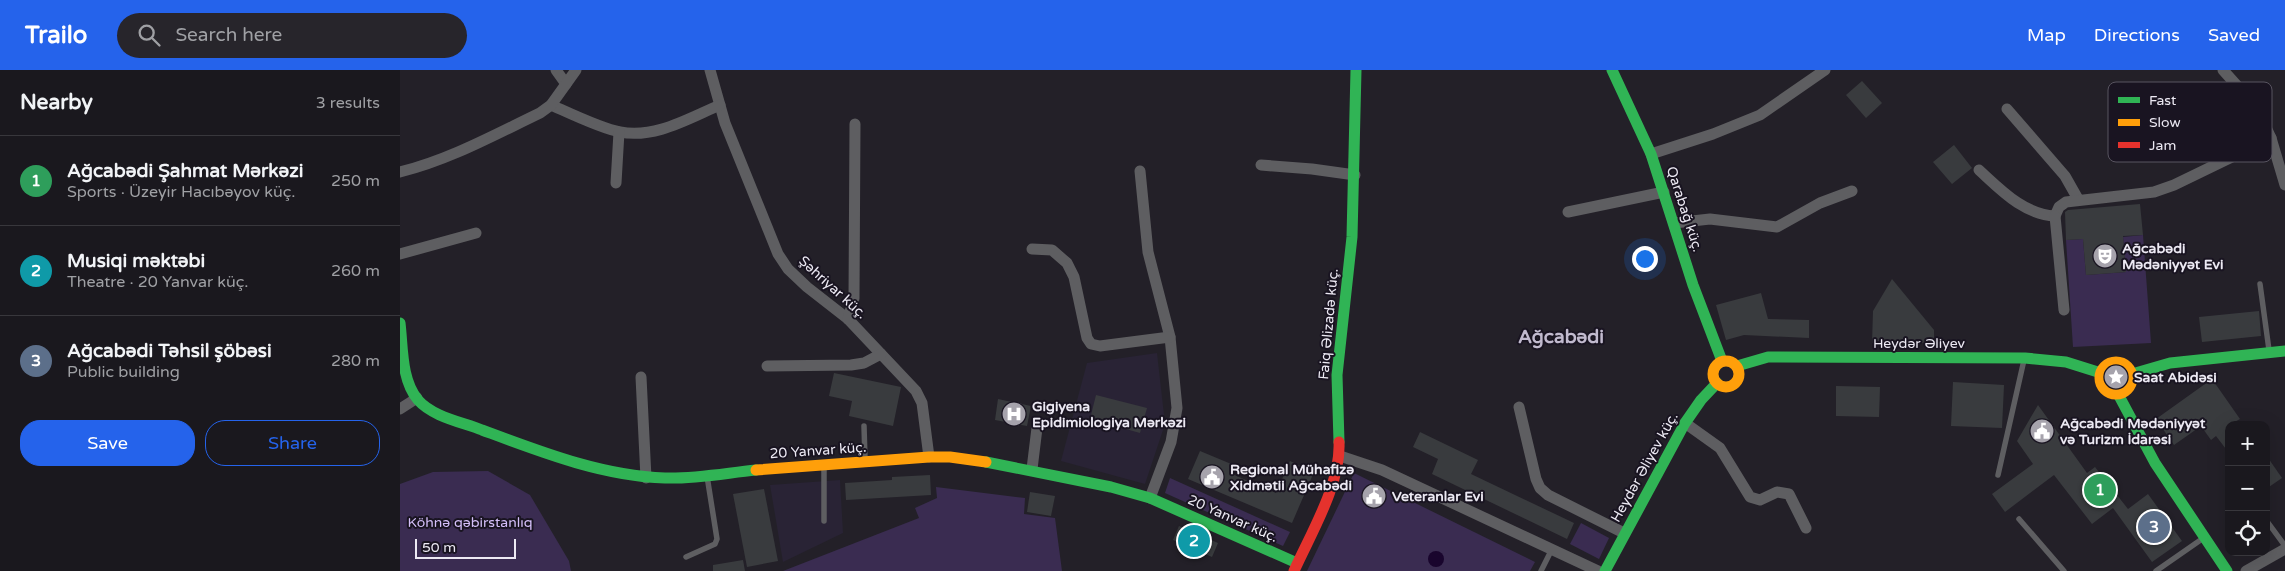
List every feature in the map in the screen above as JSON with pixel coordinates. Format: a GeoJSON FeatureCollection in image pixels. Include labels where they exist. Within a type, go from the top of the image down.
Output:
{"type":"FeatureCollection","features":[{"type":"Feature","properties":{"kind":"street"},"geometry":{"type":"LineString","coordinates":[[556,70],[566,84]]}},
{"type":"Feature","properties":{"kind":"street"},"geometry":{"type":"LineString","coordinates":[[400,172],[423,167],[454,154],[540,113],[551,105],[576,70]]}},
{"type":"Feature","properties":{"kind":"street","name":"Şəhriyar küç."},"geometry":{"type":"LineString","coordinates":[[710,70],[735,150],[778,254],[788,269],[807,287],[848,319],[903,375],[916,391],[922,403],[929,457]]}},
{"type":"Feature","properties":{"kind":"street","name":"Faiq Əlizadə küç."},"geometry":{"type":"LineString","coordinates":[[1295,567],[1332,486],[1340,456],[1337,375],[1352,237],[1355,175],[1356,70]]}},
{"type":"Feature","properties":{"kind":"street","name":"Qarabağ küç."},"geometry":{"type":"LineString","coordinates":[[1612,70],[1651,154],[1700,303],[1722,361]]}},
{"type":"Feature","properties":{"kind":"street"},"geometry":{"type":"LineString","coordinates":[[1651,154],[1713,134],[1760,115],[1824,70]]}},
{"type":"Feature","properties":{"kind":"street"},"geometry":{"type":"LineString","coordinates":[[2223,70],[2234,82]]}},
{"type":"Feature","properties":{"kind":"street"},"geometry":{"type":"LineString","coordinates":[[551,105],[619,132],[638,133],[658,131],[720,105]]}},
{"type":"Feature","properties":{"kind":"street"},"geometry":{"type":"LineString","coordinates":[[2008,109],[2065,176],[2078,199]]}},
{"type":"Feature","properties":{"kind":"street"},"geometry":{"type":"LineString","coordinates":[[848,319],[854,298],[855,124]]}},
{"type":"Feature","properties":{"kind":"street"},"geometry":{"type":"LineString","coordinates":[[616,183],[619,132]]}},
{"type":"Feature","properties":{"kind":"street"},"geometry":{"type":"LineString","coordinates":[[2272,141],[2285,185]]}},
{"type":"Feature","properties":{"kind":"street"},"geometry":{"type":"LineString","coordinates":[[2064,310],[2055,216],[2059,207],[2066,202],[2078,199],[2154,192],[2220,162]]}},
{"type":"Feature","properties":{"kind":"street"},"geometry":{"type":"LineString","coordinates":[[1261,165],[1355,175]]}},
{"type":"Feature","properties":{"kind":"street"},"geometry":{"type":"LineString","coordinates":[[1979,170],[2010,198],[2031,211],[2042,215],[2055,216]]}},
{"type":"Feature","properties":{"kind":"street"},"geometry":{"type":"LineString","coordinates":[[1140,171],[1148,252],[1170,337],[1177,408],[1176,424],[1150,498]]}},
{"type":"Feature","properties":{"kind":"street"},"geometry":{"type":"LineString","coordinates":[[1674,223],[1710,219],[1777,227],[1820,203],[1852,191]]}},
{"type":"Feature","properties":{"kind":"street"},"geometry":{"type":"LineString","coordinates":[[1568,212],[1664,192]]}},
{"type":"Feature","properties":{"kind":"street"},"geometry":{"type":"LineString","coordinates":[[400,254],[476,233]]}},
{"type":"Feature","properties":{"kind":"street"},"geometry":{"type":"LineString","coordinates":[[1032,249],[1052,250],[1067,263],[1074,277],[1080,316],[1087,338],[1091,344],[1100,346],[1170,337]]}},
{"type":"Feature","properties":{"kind":"street"},"geometry":{"type":"LineString","coordinates":[[400,324],[406,370],[410,386],[417,398],[400,409]]}},
{"type":"Feature","properties":{"kind":"street"},"geometry":{"type":"LineString","coordinates":[[2132,374],[2170,363],[2285,351]]}},
{"type":"Feature","properties":{"kind":"street"},"geometry":{"type":"LineString","coordinates":[[767,366],[851,365],[864,363],[881,354]]}},
{"type":"Feature","properties":{"kind":"street","name":"Heydər Əliyev"},"geometry":{"type":"LineString","coordinates":[[1737,366],[1768,357],[2025,358],[2066,362],[2100,373]]}},
{"type":"Feature","properties":{"kind":"street"},"geometry":{"type":"LineString","coordinates":[[1722,361],[1731,361],[1737,366],[1740,375],[1736,382],[1724,387],[1717,383],[1713,371],[1722,361]]}},
{"type":"Feature","properties":{"kind":"street"},"geometry":{"type":"LineString","coordinates":[[2117,361],[2126,365],[2132,374],[2131,384],[2124,392],[2118,394],[2108,392],[2100,378],[2100,373],[2107,364],[2117,361]]}},
{"type":"Feature","properties":{"kind":"street"},"geometry":{"type":"LineString","coordinates":[[641,377],[646,478]]}},
{"type":"Feature","properties":{"kind":"street","name":"Heydər Əliyev küç."},"geometry":{"type":"LineString","coordinates":[[1604,571],[1685,423],[1701,400],[1717,383]]}},
{"type":"Feature","properties":{"kind":"street"},"geometry":{"type":"LineString","coordinates":[[2118,394],[2152,460],[2227,571]]}},
{"type":"Feature","properties":{"kind":"street","name":"20 Yanvar küç."},"geometry":{"type":"LineString","coordinates":[[417,398],[426,407],[444,416],[566,459],[608,471],[646,478],[667,478],[929,457],[966,459],[1032,469],[1150,498],[1295,567]]}},
{"type":"Feature","properties":{"kind":"street"},"geometry":{"type":"LineString","coordinates":[[1520,407],[1536,479],[1540,488],[1548,495],[1624,533]]}},
{"type":"Feature","properties":{"kind":"street"},"geometry":{"type":"LineString","coordinates":[[1685,423],[1720,448],[1750,497],[1760,500],[1777,492],[1789,494],[1806,528]]}},
{"type":"Feature","properties":{"kind":"street"},"geometry":{"type":"LineString","coordinates":[[1032,469],[1037,428]]}},
{"type":"Feature","properties":{"kind":"street"},"geometry":{"type":"LineString","coordinates":[[1340,456],[1382,470],[1598,571]]}},
{"type":"Feature","properties":{"kind":"street"},"geometry":{"type":"LineString","coordinates":[[2246,571],[2285,548]]}},
{"type":"Feature","properties":{"kind":"lane"},"geometry":{"type":"LineString","coordinates":[[2260,284],[2269,352]]}},
{"type":"Feature","properties":{"kind":"lane"},"geometry":{"type":"LineString","coordinates":[[1998,475],[2025,358]]}},
{"type":"Feature","properties":{"kind":"lane"},"geometry":{"type":"LineString","coordinates":[[864,426],[865,461]]}},
{"type":"Feature","properties":{"kind":"lane"},"geometry":{"type":"LineString","coordinates":[[824,464],[824,521]]}},
{"type":"Feature","properties":{"kind":"lane"},"geometry":{"type":"LineString","coordinates":[[686,557],[715,544],[717,539],[706,474]]}},
{"type":"Feature","properties":{"kind":"lane"},"geometry":{"type":"LineString","coordinates":[[2019,518],[2064,571]]}},
{"type":"Feature","properties":{"kind":"lane"},"geometry":{"type":"LineString","coordinates":[[2270,526],[2285,548]]}},
{"type":"Feature","properties":{"kind":"lane"},"geometry":{"type":"LineString","coordinates":[[2156,571],[2204,538]]}},
{"type":"Feature","properties":{"kind":"lane"},"geometry":{"type":"LineString","coordinates":[[1541,571],[1552,549]]}},
{"type":"Feature","properties":{"kind":"shaded area"},"geometry":{"type":"Polygon","coordinates":[[[1157,353],[1165,424],[1145,484],[1061,461],[1087,363],[1157,353]]]}},
{"type":"Feature","properties":{"kind":"shaded area"},"geometry":{"type":"Polygon","coordinates":[[[840,480],[843,533],[783,562],[770,485],[840,480]]]}},
{"type":"Feature","properties":{"kind":"shaded area"},"geometry":{"type":"Polygon","coordinates":[[[1436,551],[1444,559],[1436,567],[1428,559],[1436,551]]]}},
{"type":"Feature","properties":{"kind":"green space"},"geometry":{"type":"Polygon","coordinates":[[[2143,235],[2151,343],[2073,347],[2066,240],[2083,239],[2086,275],[2126,272],[2123,237],[2143,235]]]}},
{"type":"Feature","properties":{"kind":"green space","name":"Köhnə qəbirstanlıq"},"geometry":{"type":"Polygon","coordinates":[[[488,471],[530,495],[569,561],[571,571],[400,571],[400,484],[433,472],[488,471]]]}},
{"type":"Feature","properties":{"kind":"green space"},"geometry":{"type":"Polygon","coordinates":[[[1354,473],[1535,562],[1530,571],[1307,571],[1354,473]]]}},
{"type":"Feature","properties":{"kind":"green space"},"geometry":{"type":"Polygon","coordinates":[[[1170,478],[1290,532],[1283,546],[1165,493],[1170,478]]]}},
{"type":"Feature","properties":{"kind":"green space"},"geometry":{"type":"Polygon","coordinates":[[[936,487],[1025,498],[1024,514],[1055,518],[1062,571],[783,571],[919,518],[915,508],[937,498],[936,487]]]}},
{"type":"Feature","properties":{"kind":"green space"},"geometry":{"type":"Polygon","coordinates":[[[1581,523],[1609,538],[1599,559],[1570,544],[1581,523]]]}},
{"type":"Feature","properties":{"kind":"building"},"geometry":{"type":"Polygon","coordinates":[[[1862,81],[1882,103],[1866,118],[1846,95],[1862,81]]]}},
{"type":"Feature","properties":{"kind":"building"},"geometry":{"type":"Polygon","coordinates":[[[1954,145],[1972,168],[1952,184],[1933,162],[1954,145]]]}},
{"type":"Feature","properties":{"kind":"building"},"geometry":{"type":"Polygon","coordinates":[[[2140,204],[2143,235],[2123,236],[2126,272],[2086,275],[2083,239],[2066,240],[2065,212],[2068,210],[2140,204]]]}},
{"type":"Feature","properties":{"kind":"building"},"geometry":{"type":"Polygon","coordinates":[[[1892,279],[1934,330],[1934,343],[1872,343],[1873,311],[1892,279]]]}},
{"type":"Feature","properties":{"kind":"building"},"geometry":{"type":"Polygon","coordinates":[[[1761,293],[1768,319],[1809,320],[1809,338],[1744,335],[1726,340],[1716,305],[1761,293]]]}},
{"type":"Feature","properties":{"kind":"building"},"geometry":{"type":"Polygon","coordinates":[[[2259,311],[2261,336],[2202,342],[2199,317],[2259,311]]]}},
{"type":"Feature","properties":{"kind":"building"},"geometry":{"type":"Polygon","coordinates":[[[834,373],[901,387],[893,426],[849,416],[852,401],[829,396],[834,373]]]}},
{"type":"Feature","properties":{"kind":"building"},"geometry":{"type":"Polygon","coordinates":[[[2212,379],[2240,419],[2225,421],[2225,448],[2216,436],[2211,440],[2201,426],[2174,445],[2156,419],[2212,379]]]}},
{"type":"Feature","properties":{"kind":"building"},"geometry":{"type":"Polygon","coordinates":[[[1953,382],[2004,385],[2002,428],[1951,426],[1953,382]]]}},
{"type":"Feature","properties":{"kind":"building"},"geometry":{"type":"Polygon","coordinates":[[[1836,386],[1880,387],[1879,417],[1836,416],[1836,386]]]}},
{"type":"Feature","properties":{"kind":"building"},"geometry":{"type":"Polygon","coordinates":[[[1096,395],[1147,408],[1140,433],[1090,419],[1096,395]]]}},
{"type":"Feature","properties":{"kind":"building"},"geometry":{"type":"Polygon","coordinates":[[[998,399],[1031,406],[1027,426],[995,420],[998,399]]]}},
{"type":"Feature","properties":{"kind":"building"},"geometry":{"type":"Polygon","coordinates":[[[2038,405],[2087,473],[2095,467],[2128,509],[2148,494],[2182,541],[2152,562],[2113,508],[2092,524],[2054,475],[2005,512],[1992,494],[2033,464],[2017,441],[2038,405]]]}},
{"type":"Feature","properties":{"kind":"building"},"geometry":{"type":"Polygon","coordinates":[[[1420,432],[1478,460],[1471,474],[1574,523],[1567,539],[1432,474],[1438,459],[1413,447],[1420,432]]]}},
{"type":"Feature","properties":{"kind":"building"},"geometry":{"type":"Polygon","coordinates":[[[1200,451],[1236,466],[1232,474],[1276,493],[1290,461],[1314,472],[1292,523],[1188,479],[1200,451]]]}},
{"type":"Feature","properties":{"kind":"building"},"geometry":{"type":"Polygon","coordinates":[[[2270,461],[2282,478],[2270,486],[2270,461]]]}},
{"type":"Feature","properties":{"kind":"building"},"geometry":{"type":"Polygon","coordinates":[[[930,475],[931,495],[846,500],[845,483],[892,480],[892,477],[930,475]]]}},
{"type":"Feature","properties":{"kind":"building"},"geometry":{"type":"Polygon","coordinates":[[[764,489],[778,561],[747,567],[733,494],[764,489]]]}},
{"type":"Feature","properties":{"kind":"building"},"geometry":{"type":"Polygon","coordinates":[[[1030,492],[1055,496],[1051,516],[1027,512],[1030,492]]]}},
{"type":"Feature","properties":{"kind":"building"},"geometry":{"type":"Polygon","coordinates":[[[1179,526],[1218,543],[1212,557],[1173,540],[1179,526]]]}},
{"type":"Feature","properties":{"kind":"building"},"geometry":{"type":"Polygon","coordinates":[[[743,560],[745,571],[713,571],[713,565],[743,560]]]}},
{"type":"Feature","properties":{"kind":"traffic: fast"},"geometry":{"type":"LineString","coordinates":[[1339,442],[1337,375],[1352,237],[1356,70]]}},
{"type":"Feature","properties":{"kind":"traffic: fast"},"geometry":{"type":"LineString","coordinates":[[1612,70],[1651,154],[1693,285],[1722,361]]}},
{"type":"Feature","properties":{"kind":"traffic: fast"},"geometry":{"type":"LineString","coordinates":[[400,323],[408,383],[418,400],[424,406],[440,415],[572,462],[618,473],[676,478],[756,470]]}},
{"type":"Feature","properties":{"kind":"traffic: fast"},"geometry":{"type":"LineString","coordinates":[[2132,374],[2170,363],[2285,351]]}},
{"type":"Feature","properties":{"kind":"traffic: fast"},"geometry":{"type":"LineString","coordinates":[[1737,366],[1768,357],[2025,358],[2066,362],[2101,373]]}},
{"type":"Feature","properties":{"kind":"traffic: fast"},"geometry":{"type":"LineString","coordinates":[[1605,571],[1685,423],[1701,400],[1717,383]]}},
{"type":"Feature","properties":{"kind":"traffic: fast"},"geometry":{"type":"LineString","coordinates":[[2118,394],[2155,463],[2227,571]]}},
{"type":"Feature","properties":{"kind":"traffic: fast"},"geometry":{"type":"LineString","coordinates":[[986,462],[1111,487],[1150,498],[1297,563]]}},
{"type":"Feature","properties":{"kind":"traffic: slow"},"geometry":{"type":"LineString","coordinates":[[1726,361],[1735,365],[1739,374],[1735,383],[1726,387],[1717,383],[1713,374],[1717,365],[1726,361]]}},
{"type":"Feature","properties":{"kind":"traffic: slow"},"geometry":{"type":"LineString","coordinates":[[2116,362],[2122,363],[2127,367],[2131,372],[2132,378],[2131,384],[2127,389],[2122,393],[2116,394],[2110,393],[2105,389],[2101,384],[2100,378],[2101,372],[2105,367],[2110,363],[2116,362]]}},
{"type":"Feature","properties":{"kind":"traffic: slow"},"geometry":{"type":"LineString","coordinates":[[756,470],[929,457],[950,457],[986,462]]}},
{"type":"Feature","properties":{"kind":"traffic: jam"},"geometry":{"type":"LineString","coordinates":[[1294,571],[1324,508],[1330,491],[1335,475],[1339,442]]}},
{"type":"Feature","properties":{"kind":"place","name":"Ağcabədi Mədəniyyət Evi"},"geometry":{"type":"Point","coordinates":[2105,256]}},
{"type":"Feature","properties":{"kind":"place","name":"Saat Abidəsi"},"geometry":{"type":"Point","coordinates":[2116,377]}},
{"type":"Feature","properties":{"kind":"place","name":"Gigiyena Epidimiologiya Mərkəzi"},"geometry":{"type":"Point","coordinates":[1014,414]}},
{"type":"Feature","properties":{"kind":"place","name":"Ağcabədi Mədəniyyət və Turizm İdarəsi"},"geometry":{"type":"Point","coordinates":[2042,431]}},
{"type":"Feature","properties":{"kind":"place","name":"Regional Mühafizə Xidmətii Ağcabədi"},"geometry":{"type":"Point","coordinates":[1212,477]}},
{"type":"Feature","properties":{"kind":"place","name":"Ağcabədi Şahmat Mərkəzi"},"geometry":{"type":"Point","coordinates":[2100,490]}},
{"type":"Feature","properties":{"kind":"place","name":"Veteranlar Evi"},"geometry":{"type":"Point","coordinates":[1374,496]}},
{"type":"Feature","properties":{"kind":"place","name":"Ağcabədi Təhsil şöbəsi"},"geometry":{"type":"Point","coordinates":[2154,527]}},
{"type":"Feature","properties":{"kind":"place","name":"Musiqi məktəbi"},"geometry":{"type":"Point","coordinates":[1194,541]}},
{"type":"Feature","properties":{"kind":"district","name":"Ağcabədi"},"geometry":{"type":"Point","coordinates":[1561,336]}}]}
